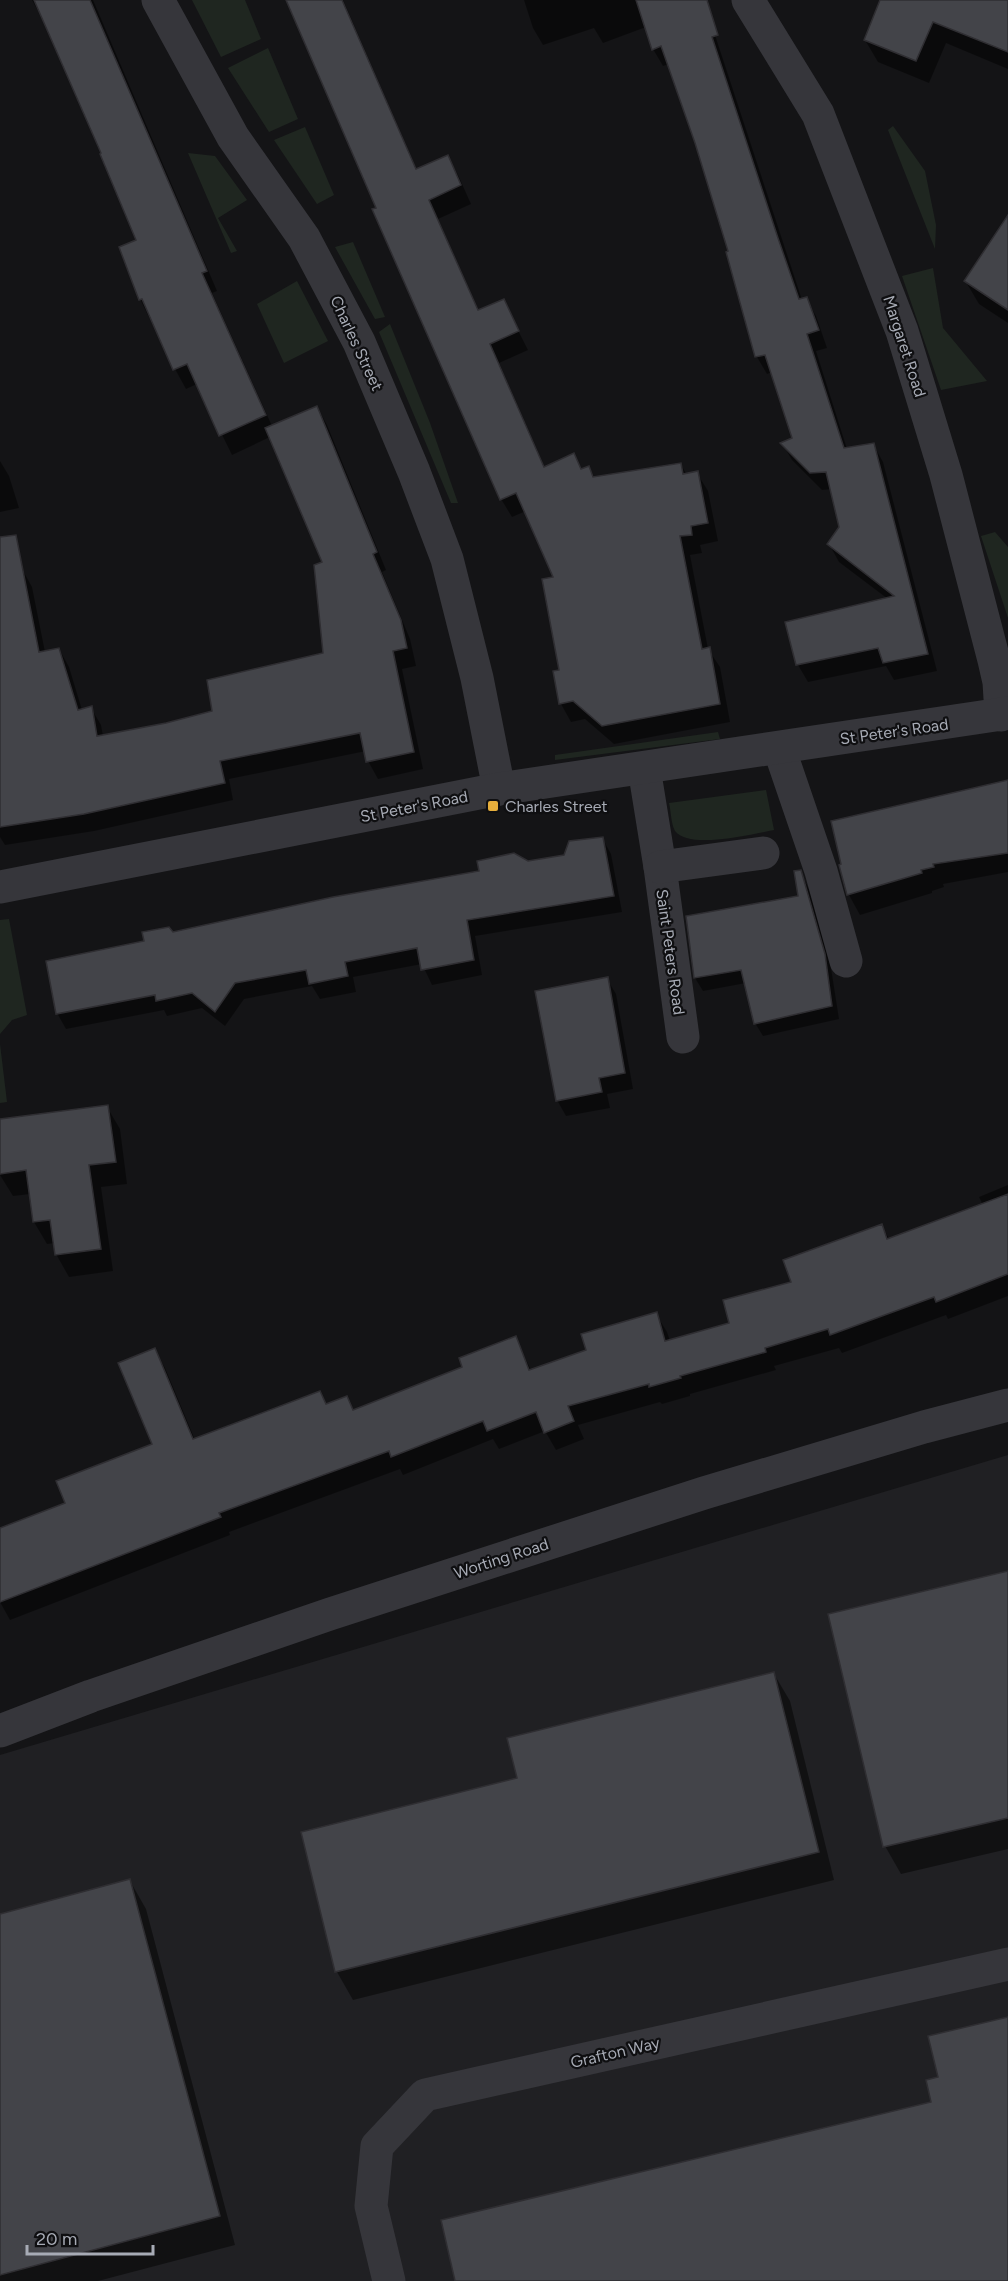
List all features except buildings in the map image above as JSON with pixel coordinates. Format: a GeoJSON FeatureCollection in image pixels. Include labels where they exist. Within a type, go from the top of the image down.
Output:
{"type":"FeatureCollection","features":[{"type":"Feature","properties":{"kind":"street","name":"Charles Street"},"geometry":{"type":"LineString","coordinates":[[158,0],[232,137],[304,238],[359,342],[414,472],[447,559],[477,678],[499,789]]}},
{"type":"Feature","properties":{"kind":"street","name":"Margaret Road"},"geometry":{"type":"LineString","coordinates":[[748,0],[818,114],[902,331],[946,475],[994,660],[1005,714]]}},
{"type":"Feature","properties":{"kind":"street","name":"St Peter's Road"},"geometry":{"type":"LineString","coordinates":[[0,887],[499,789],[1005,714]]}},
{"type":"Feature","properties":{"kind":"street"},"geometry":{"type":"LineString","coordinates":[[779,748],[821,871],[846,961]]}},
{"type":"Feature","properties":{"kind":"street","name":"Saint Peters Road"},"geometry":{"type":"LineString","coordinates":[[644,768],[683,1037]]}},
{"type":"Feature","properties":{"kind":"street","name":"Saint Peters Road"},"geometry":{"type":"LineString","coordinates":[[660,867],[763,853]]}},
{"type":"Feature","properties":{"kind":"street","name":"Worting Road"},"geometry":{"type":"LineString","coordinates":[[2,1723],[91,1696],[330,1614],[693,1496],[924,1427],[1008,1405]]}},
{"type":"Feature","properties":{"kind":"street","name":"Grafton Way"},"geometry":{"type":"LineString","coordinates":[[389,2281],[371,2206],[377,2146],[425,2095],[1008,1964]]}},
{"type":"Feature","properties":{"kind":"shaded area"},"geometry":{"type":"Polygon","coordinates":[[[192,0],[245,0],[261,39],[221,57],[192,0]]]}},
{"type":"Feature","properties":{"kind":"shaded area"},"geometry":{"type":"Polygon","coordinates":[[[268,48],[298,119],[269,132],[228,68],[268,48]]]}},
{"type":"Feature","properties":{"kind":"shaded area"},"geometry":{"type":"Polygon","coordinates":[[[893,126],[925,171],[936,225],[935,249],[888,130],[893,126]]]}},
{"type":"Feature","properties":{"kind":"shaded area"},"geometry":{"type":"Polygon","coordinates":[[[305,127],[334,195],[317,204],[274,140],[305,127]]]}},
{"type":"Feature","properties":{"kind":"shaded area"},"geometry":{"type":"Polygon","coordinates":[[[188,153],[215,156],[247,200],[218,218],[237,251],[231,253],[188,153]]]}},
{"type":"Feature","properties":{"kind":"shaded area"},"geometry":{"type":"Polygon","coordinates":[[[353,242],[385,317],[375,319],[335,247],[353,242]]]}},
{"type":"Feature","properties":{"kind":"shaded area"},"geometry":{"type":"Polygon","coordinates":[[[933,268],[943,328],[987,381],[941,390],[902,276],[933,268]]]}},
{"type":"Feature","properties":{"kind":"shaded area"},"geometry":{"type":"Polygon","coordinates":[[[297,281],[328,341],[284,363],[257,304],[297,281]]]}},
{"type":"Feature","properties":{"kind":"shaded area"},"geometry":{"type":"Polygon","coordinates":[[[390,324],[430,423],[458,503],[451,503],[379,332],[390,324]]]}},
{"type":"Feature","properties":{"kind":"shaded area"},"geometry":{"type":"Polygon","coordinates":[[[995,532],[1008,547],[1008,618],[981,536],[995,532]]]}},
{"type":"Feature","properties":{"kind":"shaded area"},"geometry":{"type":"Polygon","coordinates":[[[718,732],[720,739],[555,760],[555,755],[718,732]]]}},
{"type":"Feature","properties":{"kind":"shaded area"},"geometry":{"type":"Polygon","coordinates":[[[766,790],[774,830],[707,840],[682,837],[675,831],[669,803],[766,790]]]}},
{"type":"Feature","properties":{"kind":"shaded area"},"geometry":{"type":"Polygon","coordinates":[[[9,919],[27,1015],[12,1020],[0,1034],[0,920],[9,919]]]}},
{"type":"Feature","properties":{"kind":"shaded area"},"geometry":{"type":"Polygon","coordinates":[[[0,1044],[7,1102],[0,1103],[0,1044]]]}},
{"type":"Feature","properties":{"kind":"shaded area"},"geometry":{"type":"Polygon","coordinates":[[[1008,1455],[1008,2281],[0,2281],[0,1755],[1008,1455]]]}},
{"type":"Feature","properties":{"kind":"place","name":"Charles Street"},"geometry":{"type":"Point","coordinates":[493,806]}}]}
